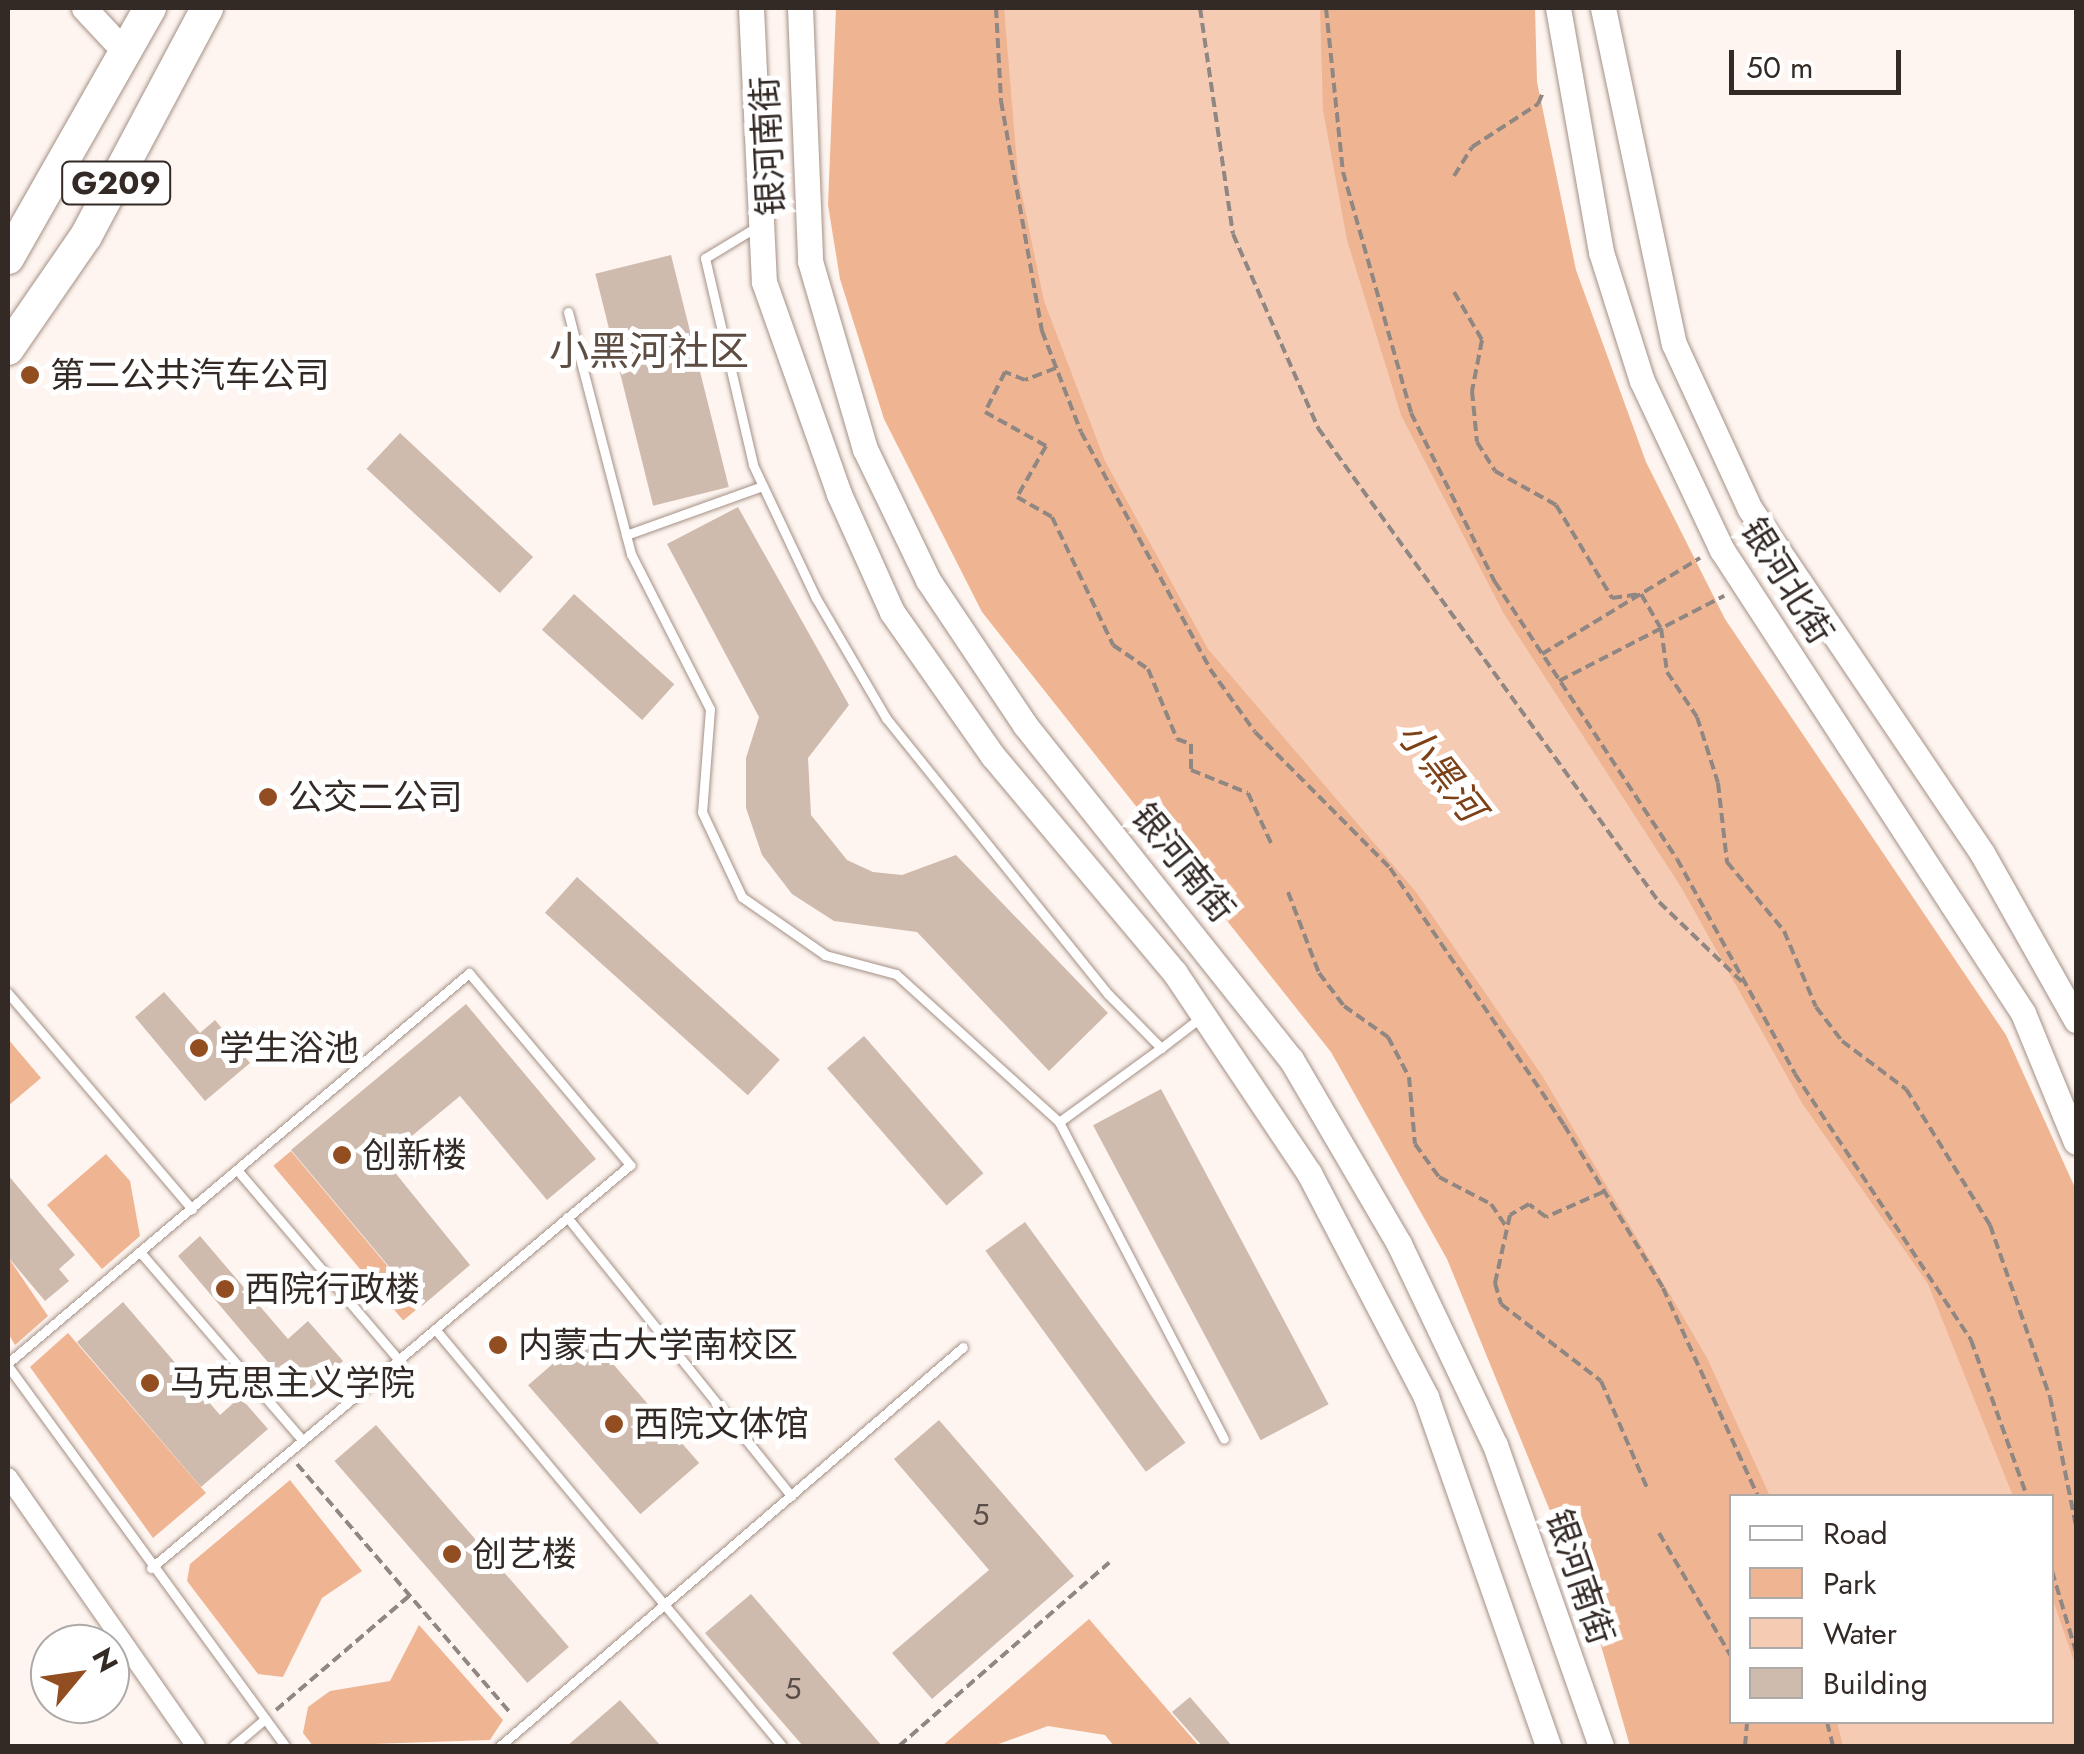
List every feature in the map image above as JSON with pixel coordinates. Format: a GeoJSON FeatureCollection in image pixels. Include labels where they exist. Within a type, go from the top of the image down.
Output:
{"type":"FeatureCollection","features":[{"type":"Feature","properties":{"kind":"highway","name":"G209"},"geometry":{"type":"LineString","coordinates":[[126,52],[136,8]]}},
{"type":"Feature","properties":{"kind":"highway","name":"G209"},"geometry":{"type":"LineString","coordinates":[[8,258],[150,8]]}},
{"type":"Feature","properties":{"kind":"highway","name":"G209"},"geometry":{"type":"LineString","coordinates":[[8,350],[86,236],[171,85],[207,8]]}},
{"type":"Feature","properties":{"kind":"highway","name":"G209"},"geometry":{"type":"LineString","coordinates":[[171,85],[228,8]]}},
{"type":"Feature","properties":{"kind":"main road"},"geometry":{"type":"LineString","coordinates":[[84,8],[126,52]]}},
{"type":"Feature","properties":{"kind":"main road","name":"银河南街"},"geometry":{"type":"LineString","coordinates":[[751,8],[764,282],[892,612],[993,756],[1204,1016],[1309,1173],[1426,1397],[1548,1746]]}},
{"type":"Feature","properties":{"kind":"main road","name":"银河南街"},"geometry":{"type":"LineString","coordinates":[[800,8],[810,261],[866,449],[928,580],[1025,725],[1290,1058],[1399,1244],[1496,1446],[1600,1746]]}},
{"type":"Feature","properties":{"kind":"main road","name":"银河北街"},"geometry":{"type":"LineString","coordinates":[[1558,8],[1600,252],[1642,382],[1720,546],[2023,1013],[2076,1142]]}},
{"type":"Feature","properties":{"kind":"main road","name":"银河北街"},"geometry":{"type":"LineString","coordinates":[[1603,8],[1674,344],[1742,492],[1982,854],[2076,1020]]}},
{"type":"Feature","properties":{"kind":"street"},"geometry":{"type":"LineString","coordinates":[[8,1476],[196,1746]]}},
{"type":"Feature","properties":{"kind":"lane"},"geometry":{"type":"LineString","coordinates":[[760,224],[705,258],[763,486],[886,718],[1160,1048]]}},
{"type":"Feature","properties":{"kind":"lane"},"geometry":{"type":"LineString","coordinates":[[568,312],[626,535],[710,709],[702,812],[742,897],[824,955],[896,974],[1059,1122],[1224,1439]]}},
{"type":"Feature","properties":{"kind":"lane"},"geometry":{"type":"LineString","coordinates":[[626,535],[763,486]]}},
{"type":"Feature","properties":{"kind":"lane"},"geometry":{"type":"LineString","coordinates":[[151,1568],[630,1164],[469,973],[8,1364],[151,1568],[285,1746]]}},
{"type":"Feature","properties":{"kind":"lane"},"geometry":{"type":"LineString","coordinates":[[8,994],[192,1209]]}},
{"type":"Feature","properties":{"kind":"lane"},"geometry":{"type":"LineString","coordinates":[[1059,1122],[1204,1016]]}},
{"type":"Feature","properties":{"kind":"lane"},"geometry":{"type":"LineString","coordinates":[[238,1171],[398,1360]]}},
{"type":"Feature","properties":{"kind":"lane"},"geometry":{"type":"LineString","coordinates":[[567,1217],[791,1496]]}},
{"type":"Feature","properties":{"kind":"lane"},"geometry":{"type":"LineString","coordinates":[[140,1252],[302,1440]]}},
{"type":"Feature","properties":{"kind":"lane"},"geometry":{"type":"LineString","coordinates":[[435,1328],[782,1746]]}},
{"type":"Feature","properties":{"kind":"lane"},"geometry":{"type":"LineString","coordinates":[[500,1746],[963,1347]]}},
{"type":"Feature","properties":{"kind":"lane"},"geometry":{"type":"LineString","coordinates":[[233,1746],[265,1719]]}},
{"type":"Feature","properties":{"kind":"path"},"geometry":{"type":"LineString","coordinates":[[996,8],[1001,101],[1056,368],[1080,432],[1210,669],[1255,732],[1390,868],[1604,1191],[1663,1288],[1757,1494]]}},
{"type":"Feature","properties":{"kind":"path"},"geometry":{"type":"LineString","coordinates":[[1200,8],[1233,234],[1313,419],[1659,902],[1748,988]]}},
{"type":"Feature","properties":{"kind":"path"},"geometry":{"type":"LineString","coordinates":[[1326,8],[1343,172],[1411,413],[1542,654],[1677,859],[1748,988],[1971,1340],[2026,1494]]}},
{"type":"Feature","properties":{"kind":"path"},"geometry":{"type":"LineString","coordinates":[[1454,176],[1472,146],[1538,104],[1544,90]]}},
{"type":"Feature","properties":{"kind":"path"},"geometry":{"type":"LineString","coordinates":[[1454,292],[1482,340],[1472,391],[1477,442],[1496,471],[1556,505],[1612,598],[1640,594]]}},
{"type":"Feature","properties":{"kind":"path"},"geometry":{"type":"LineString","coordinates":[[1056,368],[1025,380],[1005,372],[985,412],[1046,446],[1016,497],[1052,517],[1113,645],[1148,669],[1177,739],[1191,744],[1191,770],[1248,793],[1270,844]]}},
{"type":"Feature","properties":{"kind":"path"},"geometry":{"type":"LineString","coordinates":[[1542,654],[1720,546]]}},
{"type":"Feature","properties":{"kind":"path"},"geometry":{"type":"LineString","coordinates":[[1560,681],[1745,585]]}},
{"type":"Feature","properties":{"kind":"path"},"geometry":{"type":"LineString","coordinates":[[1640,594],[1661,628],[1667,672],[1697,716],[1718,782],[1727,862],[1784,931],[1816,1007],[1842,1040],[1906,1089],[1990,1225],[2050,1397],[2076,1526]]}},
{"type":"Feature","properties":{"kind":"path"},"geometry":{"type":"LineString","coordinates":[[1288,892],[1318,973],[1344,1006],[1388,1037],[1410,1077],[1416,1144],[1439,1177],[1483,1198],[1507,1228]]}},
{"type":"Feature","properties":{"kind":"path"},"geometry":{"type":"LineString","coordinates":[[1604,1191],[1546,1217],[1530,1204],[1507,1228],[1495,1283],[1500,1304],[1601,1381],[1648,1490]]}},
{"type":"Feature","properties":{"kind":"path"},"geometry":{"type":"LineString","coordinates":[[288,1452],[522,1728]]}},
{"type":"Feature","properties":{"kind":"path"},"geometry":{"type":"LineString","coordinates":[[1659,1534],[1729,1654]]}},
{"type":"Feature","properties":{"kind":"path"},"geometry":{"type":"LineString","coordinates":[[899,1746],[1110,1563]]}},
{"type":"Feature","properties":{"kind":"path"},"geometry":{"type":"LineString","coordinates":[[2054,1578],[2076,1652]]}},
{"type":"Feature","properties":{"kind":"path"},"geometry":{"type":"LineString","coordinates":[[265,1719],[410,1596]]}},
{"type":"Feature","properties":{"kind":"path"},"geometry":{"type":"LineString","coordinates":[[1722,1645],[1729,1643]]}},
{"type":"Feature","properties":{"kind":"green space"},"geometry":{"type":"Polygon","coordinates":[[[836,8],[1535,8],[1537,82],[1576,270],[1646,462],[1725,619],[2006,1035],[2076,1190],[2076,1746],[1630,1746],[1591,1611],[1447,1259],[1331,1052],[982,612],[884,419],[840,279],[828,205],[836,8]]]}},
{"type":"Feature","properties":{"kind":"green space"},"geometry":{"type":"Polygon","coordinates":[[[8,1039],[41,1078],[8,1106],[8,1039]]]}},
{"type":"Feature","properties":{"kind":"green space"},"geometry":{"type":"Polygon","coordinates":[[[291,1151],[421,1306],[403,1321],[273,1166],[291,1151]]]}},
{"type":"Feature","properties":{"kind":"green space"},"geometry":{"type":"Polygon","coordinates":[[[106,1154],[130,1181],[140,1236],[102,1269],[47,1205],[106,1154]]]}},
{"type":"Feature","properties":{"kind":"green space"},"geometry":{"type":"Polygon","coordinates":[[[8,1257],[48,1316],[15,1345],[8,1333],[8,1257]]]}},
{"type":"Feature","properties":{"kind":"green space"},"geometry":{"type":"Polygon","coordinates":[[[68,1333],[206,1493],[153,1538],[30,1367],[68,1333]]]}},
{"type":"Feature","properties":{"kind":"green space"},"geometry":{"type":"Polygon","coordinates":[[[290,1480],[362,1571],[322,1598],[283,1677],[258,1674],[187,1581],[190,1564],[290,1480]]]}},
{"type":"Feature","properties":{"kind":"green space"},"geometry":{"type":"Polygon","coordinates":[[[1089,1619],[1199,1746],[1114,1746],[1105,1735],[1048,1726],[993,1746],[942,1746],[1089,1619]]]}},
{"type":"Feature","properties":{"kind":"green space"},"geometry":{"type":"Polygon","coordinates":[[[419,1625],[503,1720],[490,1740],[313,1746],[303,1733],[308,1707],[330,1691],[390,1681],[419,1625]]]}},
{"type":"Feature","properties":{"kind":"water","name":"小黑河"},"geometry":{"type":"Polygon","coordinates":[[[1004,8],[1320,8],[1323,110],[1347,240],[1401,415],[1504,614],[1681,887],[1802,1103],[1928,1284],[2012,1494],[1769,1494],[1707,1358],[1543,1077],[1416,892],[1208,649],[1105,461],[1044,301],[1018,176],[1004,8]]]}},
{"type":"Feature","properties":{"kind":"water"},"geometry":{"type":"Polygon","coordinates":[[[2054,1603],[2076,1667],[2076,1746],[1843,1746],[1838,1724],[2054,1724],[2054,1603]]]}},
{"type":"Feature","properties":{"kind":"building"},"geometry":{"type":"Polygon","coordinates":[[[671,255],[729,487],[653,506],[595,274],[671,255]]]}},
{"type":"Feature","properties":{"kind":"building"},"geometry":{"type":"Polygon","coordinates":[[[400,433],[533,557],[500,593],[367,469],[400,433]]]}},
{"type":"Feature","properties":{"kind":"building"},"geometry":{"type":"Polygon","coordinates":[[[738,507],[849,705],[808,758],[811,815],[847,860],[873,872],[902,875],[956,855],[1108,1013],[1049,1071],[917,932],[834,921],[792,894],[762,855],[746,808],[746,758],[759,717],[667,544],[738,507]]]}},
{"type":"Feature","properties":{"kind":"building"},"geometry":{"type":"Polygon","coordinates":[[[574,594],[674,684],[642,720],[542,630],[574,594]]]}},
{"type":"Feature","properties":{"kind":"building"},"geometry":{"type":"Polygon","coordinates":[[[577,877],[780,1060],[748,1095],[545,913],[577,877]]]}},
{"type":"Feature","properties":{"kind":"building","name":"学生浴池"},"geometry":{"type":"Polygon","coordinates":[[[164,992],[200,1033],[215,1020],[250,1063],[205,1101],[135,1017],[164,992]]]}},
{"type":"Feature","properties":{"kind":"building","name":"创新楼"},"geometry":{"type":"Polygon","coordinates":[[[466,1004],[596,1159],[547,1200],[460,1096],[384,1159],[470,1265],[422,1306],[291,1150],[466,1004]]]}},
{"type":"Feature","properties":{"kind":"building"},"geometry":{"type":"Polygon","coordinates":[[[864,1036],[983,1173],[946,1206],[827,1068],[864,1036]]]}},
{"type":"Feature","properties":{"kind":"building"},"geometry":{"type":"Polygon","coordinates":[[[1161,1089],[1329,1404],[1261,1440],[1093,1125],[1161,1089]]]}},
{"type":"Feature","properties":{"kind":"building"},"geometry":{"type":"Polygon","coordinates":[[[8,1175],[75,1255],[59,1269],[69,1281],[45,1301],[8,1257],[8,1175]]]}},
{"type":"Feature","properties":{"kind":"building"},"geometry":{"type":"Polygon","coordinates":[[[1025,1222],[1185,1443],[1146,1472],[985,1251],[1025,1222]]]}},
{"type":"Feature","properties":{"kind":"building","name":"西院行政楼"},"geometry":{"type":"Polygon","coordinates":[[[200,1236],[288,1339],[308,1321],[343,1361],[299,1399],[178,1256],[200,1236]]]}},
{"type":"Feature","properties":{"kind":"building"},"geometry":{"type":"Polygon","coordinates":[[[123,1302],[220,1415],[240,1397],[268,1429],[201,1487],[77,1342],[123,1302]]]}},
{"type":"Feature","properties":{"kind":"building","name":"西院文体馆"},"geometry":{"type":"Polygon","coordinates":[[[587,1334],[699,1463],[640,1514],[528,1385],[587,1334]]]}},
{"type":"Feature","properties":{"kind":"building"},"geometry":{"type":"Polygon","coordinates":[[[939,1420],[1074,1576],[932,1699],[892,1653],[989,1570],[894,1459],[939,1420]]]}},
{"type":"Feature","properties":{"kind":"building","name":"创艺楼"},"geometry":{"type":"Polygon","coordinates":[[[376,1425],[569,1647],[527,1683],[334,1461],[376,1425]]]}},
{"type":"Feature","properties":{"kind":"building"},"geometry":{"type":"Polygon","coordinates":[[[751,1594],[882,1746],[803,1746],[705,1633],[751,1594]]]}},
{"type":"Feature","properties":{"kind":"building"},"geometry":{"type":"Polygon","coordinates":[[[1190,1697],[1232,1746],[1202,1746],[1172,1712],[1190,1697]]]}},
{"type":"Feature","properties":{"kind":"building"},"geometry":{"type":"Polygon","coordinates":[[[620,1700],[661,1746],[567,1746],[620,1700]]]}},
{"type":"Feature","properties":{"kind":"place","name":"第二公共汽车公司"},"geometry":{"type":"Point","coordinates":[30,375]}},
{"type":"Feature","properties":{"kind":"place","name":"公交二公司"},"geometry":{"type":"Point","coordinates":[268,797]}},
{"type":"Feature","properties":{"kind":"place","name":"学生浴池"},"geometry":{"type":"Point","coordinates":[199,1048]}},
{"type":"Feature","properties":{"kind":"place","name":"创新楼"},"geometry":{"type":"Point","coordinates":[342,1155]}},
{"type":"Feature","properties":{"kind":"place","name":"西院行政楼"},"geometry":{"type":"Point","coordinates":[225,1289]}},
{"type":"Feature","properties":{"kind":"place","name":"内蒙古大学南校区"},"geometry":{"type":"Point","coordinates":[498,1345]}},
{"type":"Feature","properties":{"kind":"place","name":"马克思主义学院"},"geometry":{"type":"Point","coordinates":[150,1383]}},
{"type":"Feature","properties":{"kind":"place","name":"西院文体馆"},"geometry":{"type":"Point","coordinates":[614,1424]}},
{"type":"Feature","properties":{"kind":"place","name":"创艺楼"},"geometry":{"type":"Point","coordinates":[452,1554]}},
{"type":"Feature","properties":{"kind":"district","name":"小黑河社区"},"geometry":{"type":"Point","coordinates":[649,351]}}]}
